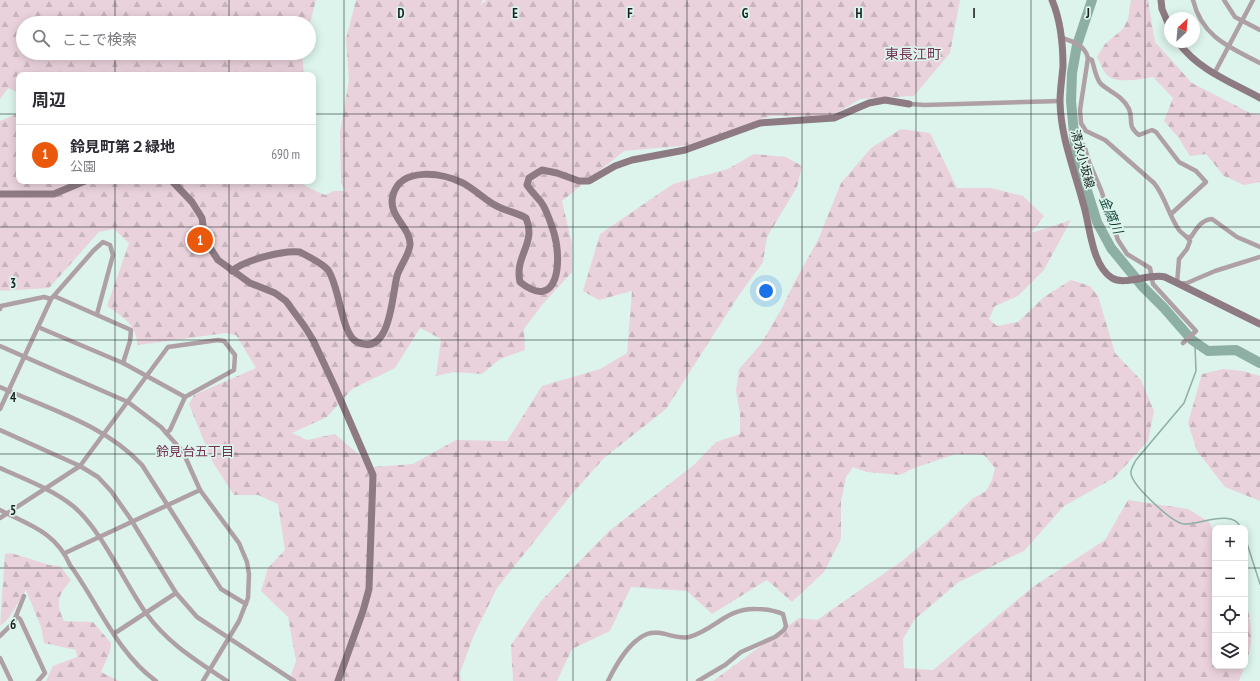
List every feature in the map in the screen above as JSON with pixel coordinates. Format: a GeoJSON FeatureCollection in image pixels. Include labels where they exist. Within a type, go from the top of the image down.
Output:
{"type":"FeatureCollection","features":[{"type":"Feature","properties":{"kind":"street","name":"清水小坂線"},"geometry":{"type":"LineString","coordinates":[[1052,0],[1060,37],[1063,64],[1060,101],[1067,149],[1084,203],[1092,244],[1100,263],[1112,279],[1127,281],[1150,276],[1165,277],[1260,324]]}},
{"type":"Feature","properties":{"kind":"street"},"geometry":{"type":"LineString","coordinates":[[1161,0],[1164,14]]}},
{"type":"Feature","properties":{"kind":"street"},"geometry":{"type":"LineString","coordinates":[[1193,0],[1206,29],[1228,47],[1260,63]]}},
{"type":"Feature","properties":{"kind":"street"},"geometry":{"type":"LineString","coordinates":[[1224,0],[1235,17],[1260,30]]}},
{"type":"Feature","properties":{"kind":"street"},"geometry":{"type":"LineString","coordinates":[[1214,74],[1253,0]]}},
{"type":"Feature","properties":{"kind":"street"},"geometry":{"type":"LineString","coordinates":[[1060,37],[1074,42],[1092,60],[1100,83],[1113,91],[1130,110],[1131,127],[1138,135],[1152,130],[1156,132],[1178,162],[1200,174],[1206,182],[1171,214]]}},
{"type":"Feature","properties":{"kind":"street"},"geometry":{"type":"LineString","coordinates":[[1183,48],[1190,56],[1214,74],[1260,98]]}},
{"type":"Feature","properties":{"kind":"street"},"geometry":{"type":"LineString","coordinates":[[1088,56],[1080,110],[1081,123],[1086,131],[1105,140],[1154,183],[1160,191],[1163,201],[1179,231],[1190,241],[1187,249],[1179,259],[1177,284],[1187,283],[1215,271],[1260,257]]}},
{"type":"Feature","properties":{"kind":"street"},"geometry":{"type":"LineString","coordinates":[[232,271],[240,265],[257,260],[300,252],[327,269],[333,279],[345,323],[356,342],[365,344],[376,342],[382,338],[388,321],[396,281],[410,246],[409,237],[393,210],[392,196],[397,185],[410,177],[419,174],[435,175],[461,182],[476,191],[492,204],[526,218],[530,233],[519,267],[520,282],[530,290],[545,292],[550,288],[556,276],[557,254],[554,234],[545,210],[527,185],[530,178],[536,173],[546,170],[579,181],[590,181],[615,166],[632,160],[686,150],[760,124],[834,118],[869,103],[885,100],[925,105],[1060,101]]}},
{"type":"Feature","properties":{"kind":"street"},"geometry":{"type":"LineString","coordinates":[[1067,149],[1084,145],[1089,162],[1102,190],[1118,240],[1127,254],[1150,268],[1150,276],[1153,284],[1196,332],[1183,343]]}},
{"type":"Feature","properties":{"kind":"street"},"geometry":{"type":"LineString","coordinates":[[0,194],[54,194],[78,184]]}},
{"type":"Feature","properties":{"kind":"street"},"geometry":{"type":"LineString","coordinates":[[175,184],[192,202],[202,218],[205,240],[218,260],[250,283],[274,293],[286,301],[314,340],[373,475],[369,589],[361,618],[338,681]]}},
{"type":"Feature","properties":{"kind":"street"},"geometry":{"type":"LineString","coordinates":[[1187,237],[1191,237],[1197,227],[1205,220],[1212,219],[1237,237],[1260,247]]}},
{"type":"Feature","properties":{"kind":"street"},"geometry":{"type":"LineString","coordinates":[[0,409],[53,297],[94,250],[103,242],[110,245],[113,255],[97,314]]}},
{"type":"Feature","properties":{"kind":"street"},"geometry":{"type":"LineString","coordinates":[[0,309],[1,306],[44,297],[53,297],[97,314],[131,330],[130,341],[123,363]]}},
{"type":"Feature","properties":{"kind":"street"},"geometry":{"type":"LineString","coordinates":[[38,327],[123,363],[185,397]]}},
{"type":"Feature","properties":{"kind":"street"},"geometry":{"type":"LineString","coordinates":[[0,518],[43,488],[80,466],[168,347],[218,340],[224,341],[235,355],[234,370],[185,397],[170,430],[166,433]]}},
{"type":"Feature","properties":{"kind":"street"},"geometry":{"type":"LineString","coordinates":[[0,346],[137,407],[166,433],[183,452],[200,490],[233,533],[247,562],[249,574],[248,598],[239,621],[203,681]]}},
{"type":"Feature","properties":{"kind":"street"},"geometry":{"type":"LineString","coordinates":[[0,387],[104,434],[121,445],[142,465],[221,589],[246,604]]}},
{"type":"Feature","properties":{"kind":"street"},"geometry":{"type":"LineString","coordinates":[[0,430],[80,466],[98,477],[111,491],[133,522],[176,593],[197,616],[283,678],[294,681]]}},
{"type":"Feature","properties":{"kind":"street"},"geometry":{"type":"LineString","coordinates":[[0,468],[43,488],[73,506],[86,520],[99,538],[146,613],[172,643],[227,681]]}},
{"type":"Feature","properties":{"kind":"street"},"geometry":{"type":"LineString","coordinates":[[65,553],[200,490]]}},
{"type":"Feature","properties":{"kind":"street"},"geometry":{"type":"LineString","coordinates":[[0,510],[46,533],[65,553],[70,565],[115,633],[116,637],[138,666],[156,681]]}},
{"type":"Feature","properties":{"kind":"street"},"geometry":{"type":"LineString","coordinates":[[115,633],[176,593]]}},
{"type":"Feature","properties":{"kind":"street"},"geometry":{"type":"LineString","coordinates":[[0,636],[14,622],[24,596]]}},
{"type":"Feature","properties":{"kind":"street"},"geometry":{"type":"LineString","coordinates":[[608,681],[619,659],[646,634],[653,633],[680,638],[689,637],[702,632],[733,612],[744,609],[765,609],[783,614],[786,626],[784,630],[775,638],[741,652],[725,665],[698,681]]}},
{"type":"Feature","properties":{"kind":"street"},"geometry":{"type":"LineString","coordinates":[[16,616],[20,619],[45,673],[38,681]]}},
{"type":"Feature","properties":{"kind":"street"},"geometry":{"type":"LineString","coordinates":[[0,658],[11,681]]}},
{"type":"Feature","properties":{"kind":"green space"},"geometry":{"type":"Polygon","coordinates":[[[0,0],[316,0],[312,16],[16,16],[16,60],[303,60],[304,72],[16,72],[16,92],[8,88],[0,99],[0,0]]]}},
{"type":"Feature","properties":{"kind":"green space"},"geometry":{"type":"Polygon","coordinates":[[[356,0],[483,0],[480,5],[487,0],[960,0],[950,53],[914,96],[860,99],[832,116],[771,116],[691,145],[624,151],[562,201],[572,244],[572,272],[542,305],[524,329],[525,350],[500,359],[482,374],[454,372],[436,376],[441,339],[420,328],[395,368],[352,389],[327,417],[292,433],[307,440],[335,434],[373,467],[413,464],[456,440],[507,441],[542,386],[600,369],[627,353],[632,291],[599,300],[583,291],[600,234],[673,184],[728,169],[754,154],[786,157],[802,166],[797,187],[767,237],[763,262],[739,295],[666,409],[604,458],[572,494],[497,588],[474,635],[460,673],[461,681],[289,681],[296,661],[288,617],[261,591],[268,568],[285,550],[278,504],[258,495],[234,495],[212,461],[189,404],[194,395],[256,368],[236,335],[226,333],[138,345],[134,331],[128,322],[107,306],[129,243],[114,229],[99,232],[49,288],[0,291],[0,121],[16,114],[16,184],[304,184],[305,186],[325,195],[334,191],[345,191],[341,183],[340,132],[349,80],[346,39],[356,0]]]}},
{"type":"Feature","properties":{"kind":"green space"},"geometry":{"type":"Polygon","coordinates":[[[1131,0],[1148,0],[1155,42],[1192,83],[1250,113],[1260,115],[1260,182],[1244,185],[1224,176],[1206,154],[1190,156],[1178,137],[1164,121],[1173,98],[1153,77],[1135,80],[1122,80],[1115,79],[1106,74],[1097,57],[1105,44],[1123,29],[1128,19],[1131,0]]]}},
{"type":"Feature","properties":{"kind":"green space"},"geometry":{"type":"Polygon","coordinates":[[[901,129],[930,133],[957,188],[991,188],[1023,196],[1044,216],[1031,233],[1071,220],[1044,270],[1018,296],[995,306],[989,319],[997,326],[1018,322],[1044,297],[1071,280],[1090,286],[1098,296],[1115,353],[1141,380],[1154,411],[1148,441],[1114,478],[1064,506],[1024,551],[959,582],[915,619],[903,639],[904,668],[933,670],[1034,586],[1105,540],[1128,500],[1188,509],[1209,522],[1212,528],[1212,669],[1244,669],[1239,681],[713,681],[799,618],[817,620],[902,561],[942,528],[972,499],[986,491],[992,480],[995,468],[984,455],[956,454],[914,468],[900,475],[867,472],[853,467],[846,477],[841,502],[841,539],[824,572],[792,602],[767,580],[712,614],[687,591],[631,587],[610,631],[572,649],[557,681],[513,681],[511,645],[541,601],[609,531],[695,464],[716,442],[740,434],[740,414],[736,391],[739,369],[761,344],[782,308],[818,240],[841,183],[871,148],[901,129]]]}},
{"type":"Feature","properties":{"kind":"green space"},"geometry":{"type":"Polygon","coordinates":[[[1223,369],[1243,371],[1260,376],[1260,501],[1225,487],[1197,451],[1188,423],[1202,374],[1223,369]]]}},
{"type":"Feature","properties":{"kind":"green space"},"geometry":{"type":"Polygon","coordinates":[[[11,553],[49,565],[60,566],[71,580],[63,590],[59,599],[59,608],[64,621],[93,622],[111,643],[110,652],[101,672],[119,681],[46,681],[53,666],[77,657],[76,650],[44,643],[41,627],[26,590],[8,619],[0,626],[5,554],[11,553]]]}},
{"type":"Feature","properties":{"kind":"green space"},"geometry":{"type":"Polygon","coordinates":[[[1248,610],[1251,623],[1248,655],[1248,610]]]}},
{"type":"Feature","properties":{"kind":"waterway","name":"金腐川"},"geometry":{"type":"LineString","coordinates":[[1092,0],[1077,45],[1072,73],[1071,101],[1076,156],[1097,222],[1111,248],[1143,287],[1192,340],[1208,351],[1236,350],[1260,363]]}},
{"type":"Feature","properties":{"kind":"waterway"},"geometry":{"type":"LineString","coordinates":[[1198,345],[1195,346],[1196,371],[1184,403],[1136,460],[1132,468],[1131,475],[1135,482],[1155,505],[1179,522],[1190,524],[1223,518],[1231,519],[1239,525]]}},
{"type":"Feature","properties":{"kind":"waterway"},"geometry":{"type":"LineString","coordinates":[[1248,546],[1260,584]]}},
{"type":"Feature","properties":{"kind":"place","name":"鈴見町第２緑地"},"geometry":{"type":"Point","coordinates":[200,240]}},
{"type":"Feature","properties":{"kind":"district","name":"東長江町"},"geometry":{"type":"Point","coordinates":[913,54]}},
{"type":"Feature","properties":{"kind":"district","name":"鈴見台五丁目"},"geometry":{"type":"Point","coordinates":[195,451]}}]}
